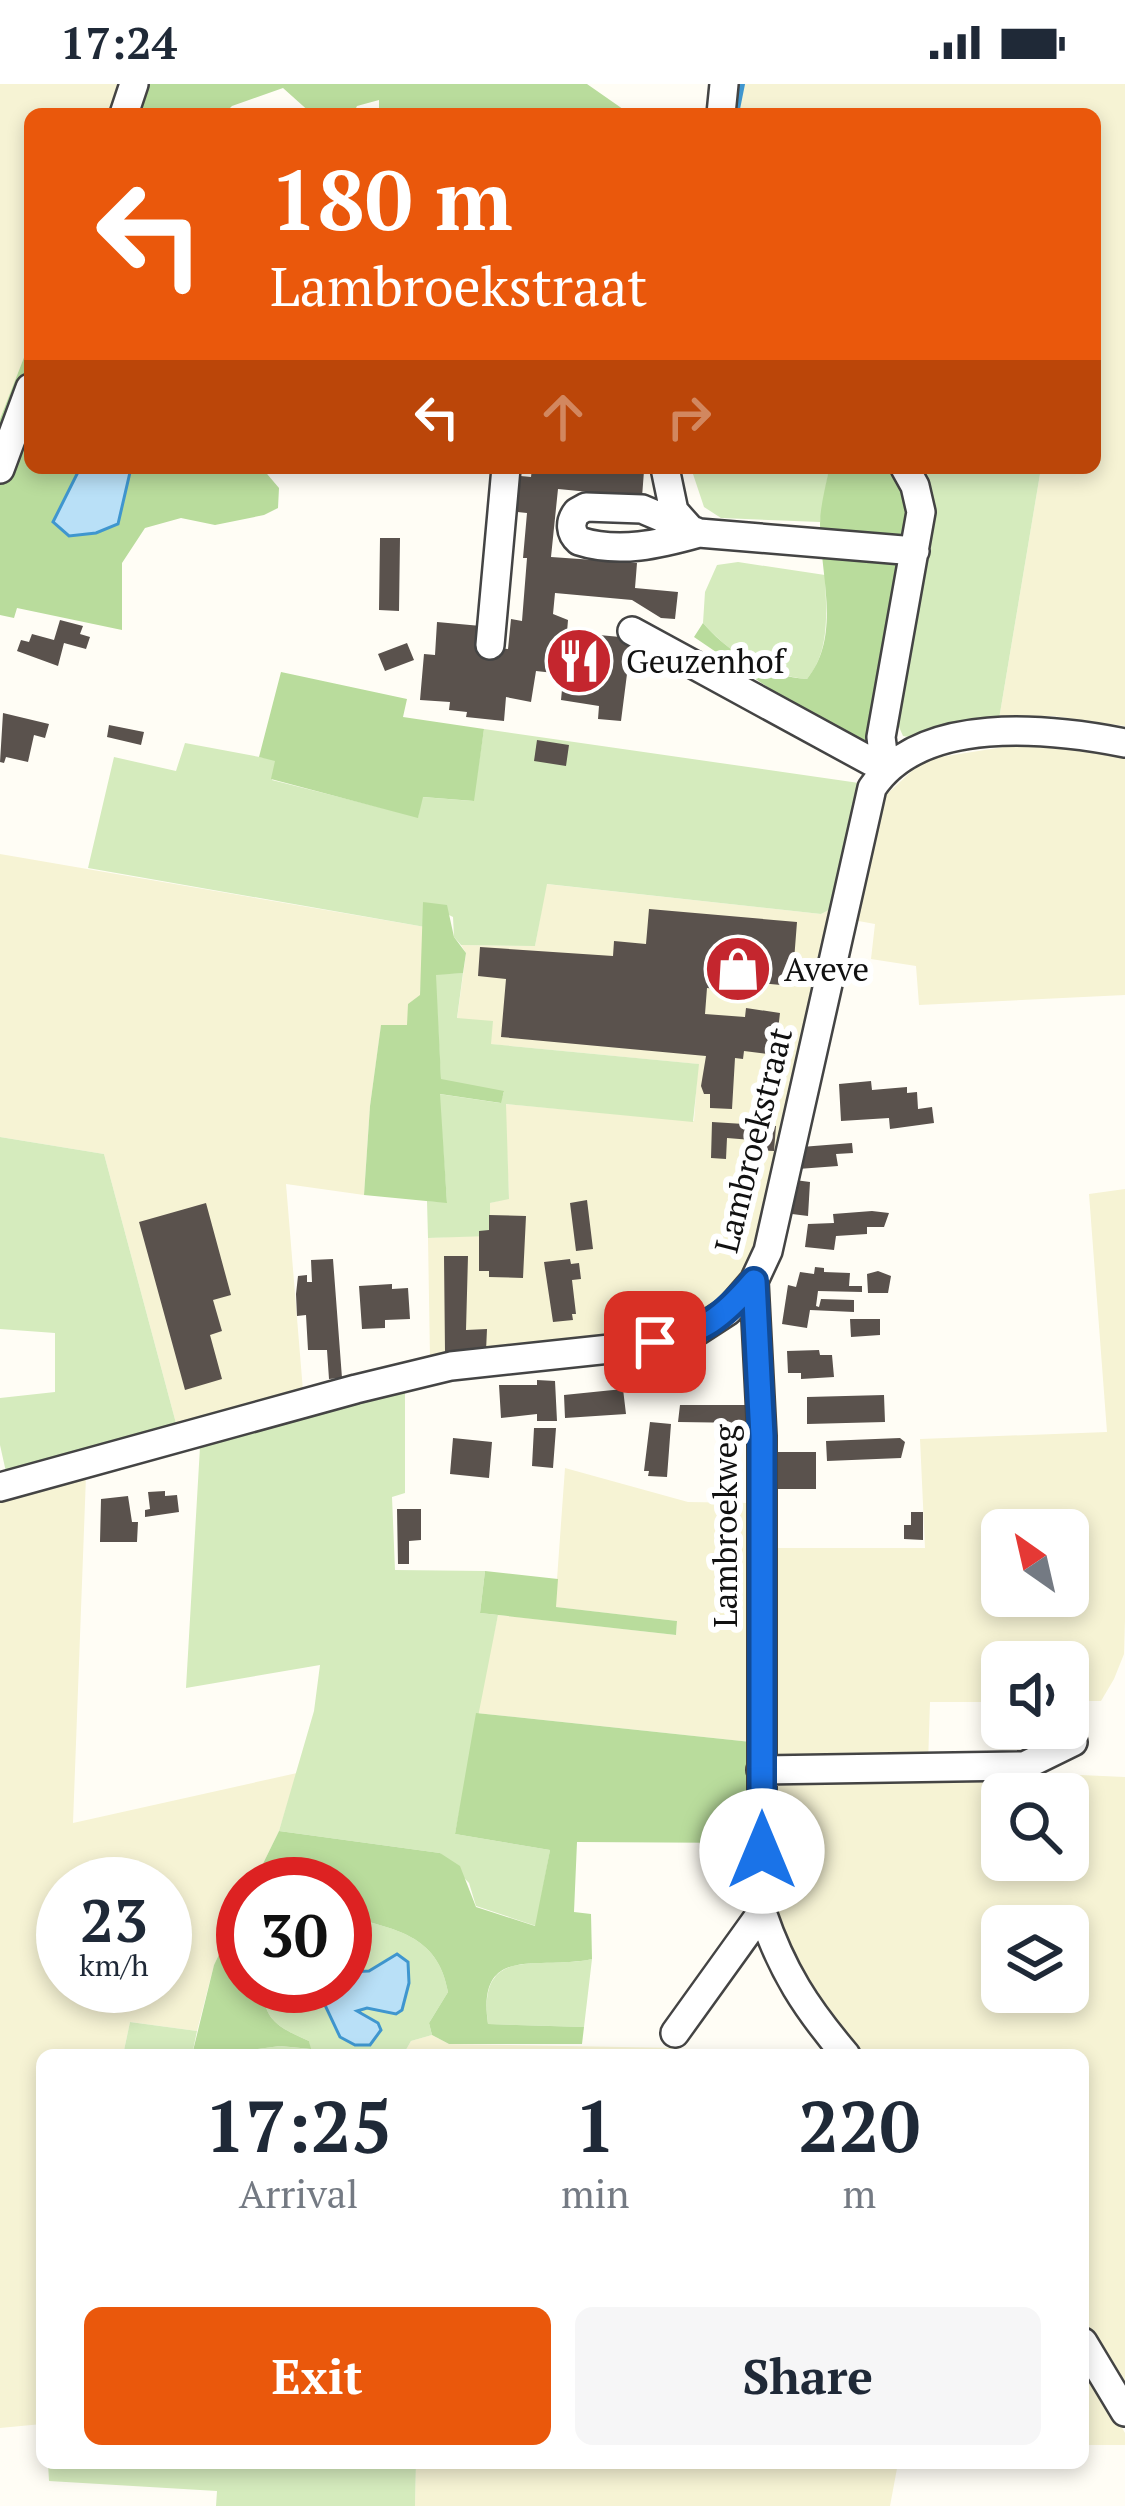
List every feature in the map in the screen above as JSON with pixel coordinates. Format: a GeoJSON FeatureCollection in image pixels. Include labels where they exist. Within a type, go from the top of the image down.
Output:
{"type":"FeatureCollection","features":[{"type":"Feature","properties":{"kind":"street"},"geometry":{"type":"LineString","coordinates":[[0,470],[24,404]]}},
{"type":"Feature","properties":{"kind":"street"},"geometry":{"type":"LineString","coordinates":[[490,645],[505,474]]}},
{"type":"Feature","properties":{"kind":"street"},"geometry":{"type":"LineString","coordinates":[[666,474],[674,511],[695,531],[915,551]]}},
{"type":"Feature","properties":{"kind":"street"},"geometry":{"type":"LineString","coordinates":[[885,769],[880,737],[921,512],[907,474]]}},
{"type":"Feature","properties":{"kind":"street"},"geometry":{"type":"LineString","coordinates":[[632,631],[885,769]]}},
{"type":"Feature","properties":{"kind":"street"},"geometry":{"type":"LineString","coordinates":[[885,769],[916,747],[992,732],[1071,732],[1125,742]]}},
{"type":"Feature","properties":{"kind":"street","name":"Lambroekstraat"},"geometry":{"type":"LineString","coordinates":[[0,1487],[451,1366],[619,1348],[691,1335],[728,1311],[754,1281],[768,1251],[872,788],[885,769]]}},
{"type":"Feature","properties":{"kind":"street","name":"Lambroekweg"},"geometry":{"type":"LineString","coordinates":[[754,1281],[762,1436],[762,1912],[780,1965],[841,2049]]}},
{"type":"Feature","properties":{"kind":"street"},"geometry":{"type":"LineString","coordinates":[[761,1770],[1008,1767],[1041,1760],[1061,1749]]}},
{"type":"Feature","properties":{"kind":"street"},"geometry":{"type":"LineString","coordinates":[[675,2033],[762,1912]]}},
{"type":"Feature","properties":{"kind":"street"},"geometry":{"type":"LineString","coordinates":[[1089,2352],[1125,2411]]}},
{"type":"Feature","properties":{"kind":"shaded area"},"geometry":{"type":"Polygon","coordinates":[[[0,84],[121,84],[113,108],[24,108],[24,357],[0,419],[0,84]]]}},
{"type":"Feature","properties":{"kind":"shaded area"},"geometry":{"type":"Polygon","coordinates":[[[733,84],[1125,84],[1125,726],[1053,716],[999,719],[1040,474],[1101,474],[1101,108],[729,108],[733,84]]]}},
{"type":"Feature","properties":{"kind":"shaded area"},"geometry":{"type":"Polygon","coordinates":[[[1058,745],[1125,756],[1125,995],[919,1005],[916,966],[871,959],[875,924],[853,920],[877,814],[887,794],[915,768],[934,758],[1010,746],[1058,745]]]}},
{"type":"Feature","properties":{"kind":"shaded area"},"geometry":{"type":"Polygon","coordinates":[[[0,854],[425,927],[420,996],[408,1025],[381,1026],[364,1195],[286,1184],[303,1391],[177,1427],[104,1154],[0,1137],[0,854]]]}},
{"type":"Feature","properties":{"kind":"shaded area"},"geometry":{"type":"Polygon","coordinates":[[[546,884],[821,914],[833,908],[768,1202],[747,1270],[729,1295],[682,1328],[430,1358],[428,1238],[490,1235],[490,1203],[509,1198],[505,1104],[694,1121],[698,1064],[490,1044],[457,1019],[466,953],[461,945],[535,946],[546,884]]]}},
{"type":"Feature","properties":{"kind":"shaded area"},"geometry":{"type":"Polygon","coordinates":[[[1125,1189],[1124,1654],[1101,1701],[1089,1701],[1089,1641],[981,1641],[981,1702],[930,1702],[928,1764],[785,1762],[771,1746],[771,1548],[925,1548],[920,1439],[1107,1432],[1089,1194],[1125,1189]]]}},
{"type":"Feature","properties":{"kind":"shaded area"},"geometry":{"type":"Polygon","coordinates":[[[565,1468],[688,1502],[751,1503],[751,1742],[476,1713],[498,1615],[676,1635],[677,1621],[555,1607],[565,1468]]]}},
{"type":"Feature","properties":{"kind":"shaded area"},"geometry":{"type":"Polygon","coordinates":[[[86,1476],[73,1823],[297,1773],[266,1857],[216,1857],[216,1961],[197,2031],[130,2022],[124,2049],[36,2049],[36,2425],[0,2428],[0,1499],[86,1476]]]}},
{"type":"Feature","properties":{"kind":"shaded area"},"geometry":{"type":"Polygon","coordinates":[[[981,1775],[981,1881],[1089,1881],[1089,1775],[1125,1777],[1125,2391],[1089,2330],[1089,2049],[861,2049],[819,2001],[784,1939],[778,1915],[778,1783],[981,1775]]]}},
{"type":"Feature","properties":{"kind":"shaded area"},"geometry":{"type":"Polygon","coordinates":[[[432,2035],[449,2044],[679,2048],[406,2049],[411,2041],[432,2035]]]}},
{"type":"Feature","properties":{"kind":"shaded area"},"geometry":{"type":"Polygon","coordinates":[[[1089,2372],[1125,2433],[1125,2445],[1089,2445],[1089,2372]]]}},
{"type":"Feature","properties":{"kind":"shaded area"},"geometry":{"type":"Polygon","coordinates":[[[416,2469],[897,2469],[890,2506],[415,2506],[416,2469]]]}},
{"type":"Feature","properties":{"kind":"green space"},"geometry":{"type":"Polygon","coordinates":[[[121,84],[587,84],[621,108],[379,108],[379,100],[356,108],[305,108],[283,88],[230,108],[113,108],[121,84]]]}},
{"type":"Feature","properties":{"kind":"green space"},"geometry":{"type":"Polygon","coordinates":[[[24,357],[24,474],[267,474],[279,488],[278,508],[215,525],[181,518],[145,528],[122,563],[122,630],[17,608],[14,618],[0,615],[0,419],[24,357]]]}},
{"type":"Feature","properties":{"kind":"green space"},"geometry":{"type":"Polygon","coordinates":[[[693,474],[828,474],[820,522],[721,518],[704,507],[693,474]]]}},
{"type":"Feature","properties":{"kind":"green space"},"geometry":{"type":"Polygon","coordinates":[[[828,474],[899,474],[910,505],[866,747],[826,727],[694,637],[703,623],[750,661],[778,674],[807,679],[818,662],[826,624],[822,503],[828,474]]]}},
{"type":"Feature","properties":{"kind":"green space"},"geometry":{"type":"Polygon","coordinates":[[[917,474],[1040,474],[999,719],[914,738],[903,736],[896,720],[917,474]]]}},
{"type":"Feature","properties":{"kind":"green space"},"geometry":{"type":"Polygon","coordinates":[[[738,562],[825,575],[824,643],[807,679],[750,661],[703,623],[705,592],[717,565],[738,562]]]}},
{"type":"Feature","properties":{"kind":"green space"},"geometry":{"type":"Polygon","coordinates":[[[281,672],[407,699],[403,717],[484,729],[474,801],[423,797],[418,818],[271,779],[275,761],[259,757],[281,672]]]}},
{"type":"Feature","properties":{"kind":"green space"},"geometry":{"type":"Polygon","coordinates":[[[484,729],[859,783],[833,908],[821,914],[547,884],[535,946],[461,945],[454,937],[453,917],[423,902],[425,927],[88,868],[114,757],[176,771],[185,743],[276,760],[272,780],[418,817],[422,797],[473,801],[484,729]]]}},
{"type":"Feature","properties":{"kind":"green space"},"geometry":{"type":"Polygon","coordinates":[[[423,902],[447,905],[454,937],[466,953],[463,973],[436,975],[441,1079],[504,1091],[501,1103],[440,1094],[447,1203],[364,1195],[381,1025],[407,1025],[408,1004],[420,995],[423,902]]]}},
{"type":"Feature","properties":{"kind":"green space"},"geometry":{"type":"Polygon","coordinates":[[[463,973],[457,1018],[493,1021],[491,1044],[699,1064],[693,1122],[506,1104],[509,1199],[490,1203],[490,1236],[428,1238],[427,1201],[447,1202],[439,1094],[500,1103],[504,1092],[441,1080],[435,974],[463,973]]]}},
{"type":"Feature","properties":{"kind":"green space"},"geometry":{"type":"Polygon","coordinates":[[[0,1137],[104,1154],[177,1427],[6,1472],[0,1445],[0,1398],[55,1392],[55,1333],[0,1329],[0,1137]]]}},
{"type":"Feature","properties":{"kind":"green space"},"geometry":{"type":"Polygon","coordinates":[[[405,1391],[405,1493],[392,1497],[395,1570],[485,1571],[480,1613],[498,1615],[455,1834],[550,1850],[536,1926],[476,1906],[469,1883],[440,1853],[279,1831],[314,1711],[320,1665],[186,1688],[200,1447],[405,1391]]]}},
{"type":"Feature","properties":{"kind":"green space"},"geometry":{"type":"Polygon","coordinates":[[[485,1571],[558,1579],[556,1607],[677,1621],[676,1635],[480,1613],[485,1571]]]}},
{"type":"Feature","properties":{"kind":"green space"},"geometry":{"type":"Polygon","coordinates":[[[476,1713],[751,1742],[752,1843],[577,1842],[574,1912],[591,1914],[592,1959],[516,1965],[492,1981],[488,2024],[584,2027],[582,2044],[449,2044],[432,2035],[429,2023],[448,1992],[443,1973],[424,1946],[372,1923],[372,1857],[266,1857],[279,1831],[440,1853],[460,1866],[476,1907],[535,1926],[550,1850],[455,1834],[476,1713]]]}},
{"type":"Feature","properties":{"kind":"green space"},"geometry":{"type":"Polygon","coordinates":[[[372,1923],[424,1946],[443,1973],[448,1992],[429,2023],[432,2035],[411,2041],[406,2049],[310,2049],[309,2041],[282,2027],[268,2013],[329,2013],[340,2037],[364,2018],[357,2013],[402,2010],[407,1971],[372,1972],[372,1923]]]}},
{"type":"Feature","properties":{"kind":"green space"},"geometry":{"type":"Polygon","coordinates":[[[592,1959],[584,2027],[488,2024],[487,1998],[492,1981],[502,1971],[516,1965],[592,1959]]]}},
{"type":"Feature","properties":{"kind":"green space"},"geometry":{"type":"Polygon","coordinates":[[[216,1961],[216,2013],[268,2013],[282,2027],[309,2041],[311,2049],[280,2046],[193,2049],[216,1961]]]}},
{"type":"Feature","properties":{"kind":"green space"},"geometry":{"type":"Polygon","coordinates":[[[130,2022],[197,2031],[193,2049],[124,2049],[130,2022]]]}},
{"type":"Feature","properties":{"kind":"green space"},"geometry":{"type":"Polygon","coordinates":[[[48,2469],[416,2469],[415,2506],[216,2506],[217,2491],[49,2481],[48,2469]]]}},
{"type":"Feature","properties":{"kind":"water"},"geometry":{"type":"Polygon","coordinates":[[[77,474],[130,474],[118,524],[69,536],[53,522],[77,474]]]}},
{"type":"Feature","properties":{"kind":"water"},"geometry":{"type":"Polygon","coordinates":[[[397,1954],[408,1962],[409,1983],[402,2010],[396,2014],[372,2009],[372,1969],[397,1954]]]}},
{"type":"Feature","properties":{"kind":"water"},"geometry":{"type":"Polygon","coordinates":[[[329,2013],[360,2013],[381,2030],[370,2045],[355,2045],[340,2037],[329,2013]]]}},
{"type":"Feature","properties":{"kind":"building"},"geometry":{"type":"Polygon","coordinates":[[[644,474],[642,497],[558,489],[551,557],[637,563],[635,588],[678,592],[675,619],[661,618],[632,600],[555,593],[553,614],[568,620],[567,632],[631,638],[630,649],[641,650],[638,675],[627,674],[621,721],[598,719],[599,706],[561,700],[563,679],[536,671],[531,702],[506,697],[504,721],[466,717],[467,712],[449,710],[450,702],[420,700],[424,654],[435,655],[437,622],[481,626],[479,646],[508,649],[511,619],[522,621],[527,513],[508,511],[510,475],[644,474]]]}},
{"type":"Feature","properties":{"kind":"building"},"geometry":{"type":"Polygon","coordinates":[[[380,538],[400,538],[399,611],[379,610],[380,538]]]}},
{"type":"Feature","properties":{"kind":"building"},"geometry":{"type":"Polygon","coordinates":[[[60,620],[83,626],[80,634],[90,637],[86,649],[64,643],[58,666],[17,651],[21,640],[29,642],[32,634],[54,640],[60,620]]]}},
{"type":"Feature","properties":{"kind":"building"},"geometry":{"type":"Polygon","coordinates":[[[407,643],[414,660],[385,671],[378,654],[407,643]]]}},
{"type":"Feature","properties":{"kind":"building"},"geometry":{"type":"Polygon","coordinates":[[[3,713],[49,724],[45,738],[34,735],[28,762],[6,757],[0,762],[3,713]]]}},
{"type":"Feature","properties":{"kind":"building"},"geometry":{"type":"Polygon","coordinates":[[[109,725],[144,732],[141,745],[107,737],[109,725]]]}},
{"type":"Feature","properties":{"kind":"building"},"geometry":{"type":"Polygon","coordinates":[[[537,740],[569,745],[566,766],[534,761],[537,740]]]}},
{"type":"Feature","properties":{"kind":"building"},"geometry":{"type":"Polygon","coordinates":[[[649,909],[797,922],[792,986],[735,981],[735,991],[707,988],[705,1014],[745,1017],[746,1008],[780,1013],[775,1055],[744,1051],[743,1059],[735,1058],[732,1109],[710,1108],[710,1094],[704,1094],[701,1086],[706,1056],[501,1037],[506,979],[478,976],[480,947],[613,956],[614,941],[646,944],[649,909]]]}},
{"type":"Feature","properties":{"kind":"building"},"geometry":{"type":"Polygon","coordinates":[[[871,1081],[872,1090],[907,1087],[907,1093],[917,1092],[918,1109],[932,1107],[934,1123],[890,1129],[889,1118],[841,1121],[839,1084],[871,1081]]]}},
{"type":"Feature","properties":{"kind":"building"},"geometry":{"type":"Polygon","coordinates":[[[712,1122],[776,1126],[774,1151],[751,1150],[752,1140],[727,1138],[726,1159],[711,1158],[712,1122]]]}},
{"type":"Feature","properties":{"kind":"building"},"geometry":{"type":"Polygon","coordinates":[[[852,1143],[853,1153],[836,1154],[838,1166],[798,1169],[801,1147],[852,1143]]]}},
{"type":"Feature","properties":{"kind":"building"},"geometry":{"type":"Polygon","coordinates":[[[795,1180],[810,1182],[808,1216],[792,1214],[795,1180]]]}},
{"type":"Feature","properties":{"kind":"building"},"geometry":{"type":"Polygon","coordinates":[[[587,1200],[593,1249],[576,1251],[570,1203],[587,1200]]]}},
{"type":"Feature","properties":{"kind":"building"},"geometry":{"type":"Polygon","coordinates":[[[206,1203],[231,1295],[213,1300],[222,1331],[210,1335],[222,1379],[185,1390],[139,1222],[206,1203]]]}},
{"type":"Feature","properties":{"kind":"building"},"geometry":{"type":"Polygon","coordinates":[[[889,1213],[884,1227],[867,1227],[867,1234],[836,1236],[834,1250],[805,1247],[808,1224],[834,1223],[833,1214],[889,1213]]]}},
{"type":"Feature","properties":{"kind":"building"},"geometry":{"type":"Polygon","coordinates":[[[489,1215],[526,1216],[523,1278],[489,1277],[489,1271],[479,1271],[479,1231],[489,1230],[489,1215]]]}},
{"type":"Feature","properties":{"kind":"building"},"geometry":{"type":"Polygon","coordinates":[[[444,1256],[468,1256],[466,1330],[487,1329],[486,1351],[445,1351],[444,1256]]]}},
{"type":"Feature","properties":{"kind":"building"},"geometry":{"type":"Polygon","coordinates":[[[333,1259],[342,1378],[329,1379],[327,1350],[308,1350],[306,1315],[297,1316],[296,1294],[298,1276],[307,1275],[307,1282],[312,1282],[311,1260],[333,1259]]]}},
{"type":"Feature","properties":{"kind":"building"},"geometry":{"type":"Polygon","coordinates":[[[570,1259],[571,1264],[579,1263],[581,1279],[572,1280],[576,1314],[573,1320],[553,1322],[544,1262],[570,1259]]]}},
{"type":"Feature","properties":{"kind":"building"},"geometry":{"type":"Polygon","coordinates":[[[815,1267],[850,1273],[849,1286],[862,1286],[862,1292],[818,1291],[816,1306],[821,1299],[854,1300],[854,1312],[810,1310],[807,1328],[782,1324],[788,1285],[796,1287],[800,1272],[814,1274],[815,1267]]]}},
{"type":"Feature","properties":{"kind":"building"},"geometry":{"type":"Polygon","coordinates":[[[878,1271],[891,1276],[888,1293],[868,1293],[867,1274],[878,1271]]]}},
{"type":"Feature","properties":{"kind":"building"},"geometry":{"type":"Polygon","coordinates":[[[392,1284],[392,1289],[408,1288],[410,1319],[385,1320],[385,1328],[362,1329],[359,1286],[392,1284]]]}},
{"type":"Feature","properties":{"kind":"building"},"geometry":{"type":"Polygon","coordinates":[[[850,1319],[880,1319],[880,1335],[851,1337],[850,1319]]]}},
{"type":"Feature","properties":{"kind":"building"},"geometry":{"type":"Polygon","coordinates":[[[819,1350],[820,1355],[832,1355],[834,1377],[801,1379],[801,1373],[788,1373],[787,1351],[819,1350]]]}},
{"type":"Feature","properties":{"kind":"building"},"geometry":{"type":"Polygon","coordinates":[[[537,1380],[555,1381],[557,1421],[537,1421],[537,1414],[501,1418],[499,1385],[537,1385],[537,1380]]]}},
{"type":"Feature","properties":{"kind":"building"},"geometry":{"type":"Polygon","coordinates":[[[623,1389],[626,1414],[565,1418],[564,1395],[623,1389]]]}},
{"type":"Feature","properties":{"kind":"building"},"geometry":{"type":"Polygon","coordinates":[[[884,1395],[885,1422],[807,1424],[807,1397],[884,1395]]]}},
{"type":"Feature","properties":{"kind":"building"},"geometry":{"type":"Polygon","coordinates":[[[680,1405],[748,1405],[748,1423],[678,1422],[680,1405]]]}},
{"type":"Feature","properties":{"kind":"building"},"geometry":{"type":"Polygon","coordinates":[[[650,1422],[671,1424],[667,1477],[648,1476],[649,1471],[644,1471],[650,1422]]]}},
{"type":"Feature","properties":{"kind":"building"},"geometry":{"type":"Polygon","coordinates":[[[534,1428],[556,1428],[553,1468],[532,1466],[534,1428]]]}},
{"type":"Feature","properties":{"kind":"building"},"geometry":{"type":"Polygon","coordinates":[[[453,1438],[492,1442],[489,1478],[450,1474],[453,1438]]]}},
{"type":"Feature","properties":{"kind":"building"},"geometry":{"type":"Polygon","coordinates":[[[900,1438],[905,1442],[901,1458],[827,1461],[826,1441],[900,1438]]]}},
{"type":"Feature","properties":{"kind":"building"},"geometry":{"type":"Polygon","coordinates":[[[776,1452],[816,1452],[816,1489],[776,1489],[776,1452]]]}},
{"type":"Feature","properties":{"kind":"building"},"geometry":{"type":"Polygon","coordinates":[[[165,1491],[165,1496],[177,1495],[179,1512],[145,1517],[145,1510],[150,1509],[148,1492],[165,1491]]]}},
{"type":"Feature","properties":{"kind":"building"},"geometry":{"type":"Polygon","coordinates":[[[128,1496],[132,1522],[138,1522],[137,1542],[100,1542],[101,1499],[128,1496]]]}},
{"type":"Feature","properties":{"kind":"building"},"geometry":{"type":"Polygon","coordinates":[[[397,1509],[421,1509],[421,1540],[409,1541],[409,1564],[398,1564],[397,1509]]]}},
{"type":"Feature","properties":{"kind":"building"},"geometry":{"type":"Polygon","coordinates":[[[911,1512],[923,1512],[923,1540],[904,1539],[911,1512]]]}},
{"type":"Feature","properties":{"kind":"waterway"},"geometry":{"type":"LineString","coordinates":[[737,108],[742,84]]}},
{"type":"Feature","properties":{"kind":"place","name":"Geuzenhof"},"geometry":{"type":"Point","coordinates":[579,661]}},
{"type":"Feature","properties":{"kind":"place","name":"Aveve"},"geometry":{"type":"Point","coordinates":[738,969]}},
{"type":"Feature","properties":{"kind":"route"},"geometry":{"type":"LineString","coordinates":[[655,1342],[691,1335],[728,1311],[754,1281],[762,1436],[762,1851]]}}]}
